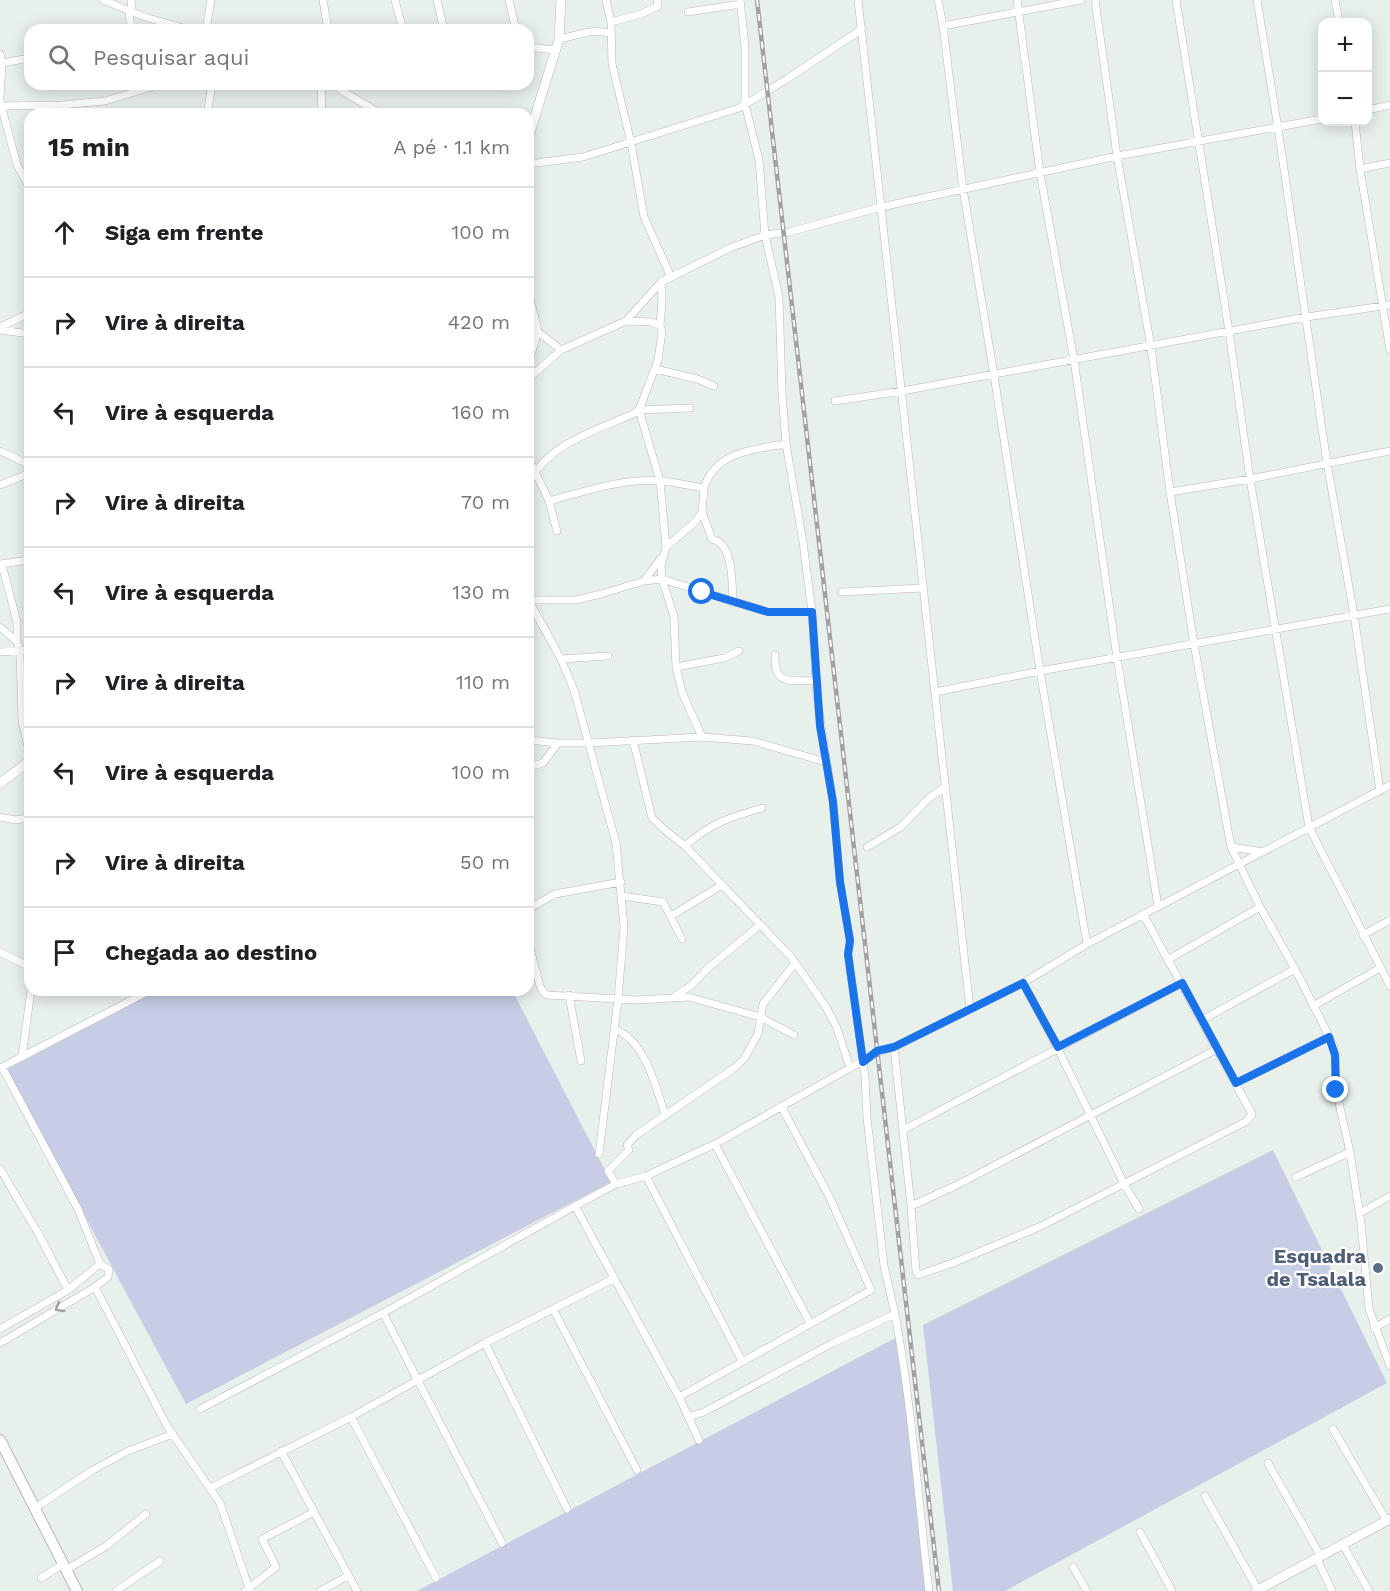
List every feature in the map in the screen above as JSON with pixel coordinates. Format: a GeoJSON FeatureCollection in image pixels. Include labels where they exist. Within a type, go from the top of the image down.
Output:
{"type":"FeatureCollection","features":[{"type":"Feature","properties":{"kind":"main road"},"geometry":{"type":"LineString","coordinates":[[0,1440],[77,1591]]}},
{"type":"Feature","properties":{"kind":"street"},"geometry":{"type":"LineString","coordinates":[[103,0],[171,24]]}},
{"type":"Feature","properties":{"kind":"street"},"geometry":{"type":"LineString","coordinates":[[131,0],[131,24]]}},
{"type":"Feature","properties":{"kind":"street"},"geometry":{"type":"LineString","coordinates":[[207,24],[212,0]]}},
{"type":"Feature","properties":{"kind":"street"},"geometry":{"type":"LineString","coordinates":[[323,0],[327,24]]}},
{"type":"Feature","properties":{"kind":"street"},"geometry":{"type":"LineString","coordinates":[[395,0],[401,24]]}},
{"type":"Feature","properties":{"kind":"street"},"geometry":{"type":"LineString","coordinates":[[437,0],[443,24]]}},
{"type":"Feature","properties":{"kind":"street"},"geometry":{"type":"LineString","coordinates":[[509,0],[515,24]]}},
{"type":"Feature","properties":{"kind":"street"},"geometry":{"type":"LineString","coordinates":[[534,119],[559,39],[561,0]]}},
{"type":"Feature","properties":{"kind":"street"},"geometry":{"type":"LineString","coordinates":[[606,0],[611,22],[612,64],[631,143],[644,217],[670,277]]}},
{"type":"Feature","properties":{"kind":"street"},"geometry":{"type":"LineString","coordinates":[[611,22],[641,14],[658,6],[657,0]]}},
{"type":"Feature","properties":{"kind":"street"},"geometry":{"type":"LineString","coordinates":[[858,0],[970,1009]]}},
{"type":"Feature","properties":{"kind":"street"},"geometry":{"type":"LineString","coordinates":[[938,0],[963,189],[1040,671],[1087,944]]}},
{"type":"Feature","properties":{"kind":"street"},"geometry":{"type":"LineString","coordinates":[[1017,0],[1040,172],[1074,360],[1117,658],[1158,906]]}},
{"type":"Feature","properties":{"kind":"street"},"geometry":{"type":"LineString","coordinates":[[943,26],[1081,0]]}},
{"type":"Feature","properties":{"kind":"street"},"geometry":{"type":"LineString","coordinates":[[1095,0],[1117,156],[1151,347],[1170,492],[1194,644],[1231,847],[1260,907],[1295,969],[1329,1037],[1335,1055],[1336,1090],[1350,1152],[1360,1213],[1369,1309],[1374,1328],[1390,1366]]}},
{"type":"Feature","properties":{"kind":"street"},"geometry":{"type":"LineString","coordinates":[[1176,0],[1200,140],[1250,479],[1309,827],[1390,986]]}},
{"type":"Feature","properties":{"kind":"street"},"geometry":{"type":"LineString","coordinates":[[1257,0],[1327,463],[1354,615],[1380,791]]}},
{"type":"Feature","properties":{"kind":"street"},"geometry":{"type":"LineString","coordinates":[[1335,0],[1338,18]]}},
{"type":"Feature","properties":{"kind":"street"},"geometry":{"type":"LineString","coordinates":[[688,12],[740,2],[745,46],[746,104],[759,160],[765,235],[779,297],[786,444],[803,542],[812,612],[820,726],[833,802],[840,882],[850,941],[848,954],[863,1062],[884,1266],[903,1354],[929,1591]]}},
{"type":"Feature","properties":{"kind":"street"},"geometry":{"type":"LineString","coordinates":[[534,163],[583,157],[746,104],[862,29]]}},
{"type":"Feature","properties":{"kind":"street"},"geometry":{"type":"LineString","coordinates":[[559,39],[604,31],[611,34]]}},
{"type":"Feature","properties":{"kind":"street"},"geometry":{"type":"LineString","coordinates":[[534,48],[555,50]]}},
{"type":"Feature","properties":{"kind":"street"},"geometry":{"type":"LineString","coordinates":[[0,54],[2,63],[0,104],[17,165],[24,177]]}},
{"type":"Feature","properties":{"kind":"street"},"geometry":{"type":"LineString","coordinates":[[2,63],[24,59]]}},
{"type":"Feature","properties":{"kind":"street"},"geometry":{"type":"LineString","coordinates":[[0,104],[73,104],[105,100],[130,90]]}},
{"type":"Feature","properties":{"kind":"street"},"geometry":{"type":"LineString","coordinates":[[208,108],[211,90]]}},
{"type":"Feature","properties":{"kind":"street"},"geometry":{"type":"LineString","coordinates":[[321,90],[322,108]]}},
{"type":"Feature","properties":{"kind":"street"},"geometry":{"type":"LineString","coordinates":[[342,90],[371,108]]}},
{"type":"Feature","properties":{"kind":"street"},"geometry":{"type":"LineString","coordinates":[[1372,109],[1390,105]]}},
{"type":"Feature","properties":{"kind":"street"},"geometry":{"type":"LineString","coordinates":[[534,374],[561,350],[626,321],[660,282],[730,248],[765,235],[789,232],[881,207],[1040,172],[1200,140],[1318,120]]}},
{"type":"Feature","properties":{"kind":"street"},"geometry":{"type":"LineString","coordinates":[[1355,126],[1360,169],[1386,305],[1390,350]]}},
{"type":"Feature","properties":{"kind":"street"},"geometry":{"type":"LineString","coordinates":[[1360,169],[1390,163]]}},
{"type":"Feature","properties":{"kind":"street"},"geometry":{"type":"LineString","coordinates":[[644,581],[662,556],[666,546],[660,481],[639,410],[655,369],[662,332],[660,282]]}},
{"type":"Feature","properties":{"kind":"street"},"geometry":{"type":"LineString","coordinates":[[835,401],[1386,305]]}},
{"type":"Feature","properties":{"kind":"street"},"geometry":{"type":"LineString","coordinates":[[0,329],[24,317]]}},
{"type":"Feature","properties":{"kind":"street"},"geometry":{"type":"LineString","coordinates":[[534,319],[537,331],[534,341]]}},
{"type":"Feature","properties":{"kind":"street"},"geometry":{"type":"LineString","coordinates":[[626,321],[652,322],[660,326]]}},
{"type":"Feature","properties":{"kind":"street"},"geometry":{"type":"LineString","coordinates":[[0,329],[24,333]]}},
{"type":"Feature","properties":{"kind":"street"},"geometry":{"type":"LineString","coordinates":[[537,331],[561,350]]}},
{"type":"Feature","properties":{"kind":"street"},"geometry":{"type":"LineString","coordinates":[[655,369],[714,386]]}},
{"type":"Feature","properties":{"kind":"street"},"geometry":{"type":"LineString","coordinates":[[557,531],[549,501],[534,471],[566,444],[639,410],[690,408]]}},
{"type":"Feature","properties":{"kind":"street"},"geometry":{"type":"LineString","coordinates":[[732,603],[732,582],[726,552],[721,543],[712,539],[702,512],[704,488],[712,469],[723,460],[740,453],[786,444]]}},
{"type":"Feature","properties":{"kind":"street"},"geometry":{"type":"LineString","coordinates":[[0,451],[24,462]]}},
{"type":"Feature","properties":{"kind":"street"},"geometry":{"type":"LineString","coordinates":[[1170,492],[1250,479],[1390,451]]}},
{"type":"Feature","properties":{"kind":"street"},"geometry":{"type":"LineString","coordinates":[[0,485],[24,475]]}},
{"type":"Feature","properties":{"kind":"street"},"geometry":{"type":"LineString","coordinates":[[549,501],[605,486],[660,481],[704,488]]}},
{"type":"Feature","properties":{"kind":"street"},"geometry":{"type":"LineString","coordinates":[[666,546],[702,512]]}},
{"type":"Feature","properties":{"kind":"street"},"geometry":{"type":"LineString","coordinates":[[662,556],[662,579],[674,617],[676,667],[682,692],[702,737]]}},
{"type":"Feature","properties":{"kind":"street"},"geometry":{"type":"LineString","coordinates":[[24,561],[0,565],[4,572],[17,622],[24,734]]}},
{"type":"Feature","properties":{"kind":"street"},"geometry":{"type":"LineString","coordinates":[[534,600],[576,600],[644,581],[662,579],[732,603],[768,612],[812,612]]}},
{"type":"Feature","properties":{"kind":"street"},"geometry":{"type":"LineString","coordinates":[[842,592],[923,588]]}},
{"type":"Feature","properties":{"kind":"street"},"geometry":{"type":"LineString","coordinates":[[935,692],[1040,671],[1390,609]]}},
{"type":"Feature","properties":{"kind":"street"},"geometry":{"type":"LineString","coordinates":[[534,611],[561,659],[574,690],[608,808],[616,843],[621,882],[624,927],[618,999],[599,1154]]}},
{"type":"Feature","properties":{"kind":"street"},"geometry":{"type":"LineString","coordinates":[[0,627],[17,642]]}},
{"type":"Feature","properties":{"kind":"street"},"geometry":{"type":"LineString","coordinates":[[0,652],[24,651]]}},
{"type":"Feature","properties":{"kind":"street"},"geometry":{"type":"LineString","coordinates":[[676,667],[724,658],[739,651]]}},
{"type":"Feature","properties":{"kind":"street"},"geometry":{"type":"LineString","coordinates":[[775,655],[776,674],[781,678],[816,681]]}},
{"type":"Feature","properties":{"kind":"street"},"geometry":{"type":"LineString","coordinates":[[561,659],[608,656]]}},
{"type":"Feature","properties":{"kind":"street"},"geometry":{"type":"LineString","coordinates":[[534,741],[589,743],[702,737],[753,741],[826,762]]}},
{"type":"Feature","properties":{"kind":"street"},"geometry":{"type":"LineString","coordinates":[[633,740],[652,818],[685,846],[795,963],[826,1007],[837,1028],[849,1068]]}},
{"type":"Feature","properties":{"kind":"street"},"geometry":{"type":"LineString","coordinates":[[534,765],[543,763],[558,743]]}},
{"type":"Feature","properties":{"kind":"street"},"geometry":{"type":"LineString","coordinates":[[0,783],[24,766]]}},
{"type":"Feature","properties":{"kind":"street"},"geometry":{"type":"LineString","coordinates":[[200,1409],[383,1313],[616,1184],[646,1176],[715,1144],[863,1062],[877,1051],[894,1047],[1023,983],[1087,944],[1390,785]]}},
{"type":"Feature","properties":{"kind":"street"},"geometry":{"type":"LineString","coordinates":[[867,847],[901,827],[929,798],[945,787]]}},
{"type":"Feature","properties":{"kind":"street"},"geometry":{"type":"LineString","coordinates":[[685,846],[698,834],[722,819],[762,808]]}},
{"type":"Feature","properties":{"kind":"street"},"geometry":{"type":"LineString","coordinates":[[0,817],[15,820],[24,819]]}},
{"type":"Feature","properties":{"kind":"street"},"geometry":{"type":"LineString","coordinates":[[1231,847],[1263,852]]}},
{"type":"Feature","properties":{"kind":"street"},"geometry":{"type":"LineString","coordinates":[[534,906],[555,894],[621,882]]}},
{"type":"Feature","properties":{"kind":"street"},"geometry":{"type":"LineString","coordinates":[[671,916],[722,885]]}},
{"type":"Feature","properties":{"kind":"street"},"geometry":{"type":"LineString","coordinates":[[622,896],[663,902],[682,939]]}},
{"type":"Feature","properties":{"kind":"street"},"geometry":{"type":"LineString","coordinates":[[1168,959],[1260,907]]}},
{"type":"Feature","properties":{"kind":"street"},"geometry":{"type":"LineString","coordinates":[[894,1047],[912,1206],[916,1271],[920,1275],[1039,1227],[1251,1117],[1252,1114],[1218,1049],[1143,914]]}},
{"type":"Feature","properties":{"kind":"street"},"geometry":{"type":"LineString","coordinates":[[1363,934],[1390,920]]}},
{"type":"Feature","properties":{"kind":"street"},"geometry":{"type":"LineString","coordinates":[[672,998],[692,985],[708,968],[760,925]]}},
{"type":"Feature","properties":{"kind":"street"},"geometry":{"type":"LineString","coordinates":[[0,952],[24,965]]}},
{"type":"Feature","properties":{"kind":"street"},"geometry":{"type":"LineString","coordinates":[[534,961],[543,992],[547,995],[618,999],[689,998],[760,1017],[794,1035]]}},
{"type":"Feature","properties":{"kind":"street"},"geometry":{"type":"LineString","coordinates":[[616,1184],[608,1171],[629,1150],[627,1145],[640,1131],[733,1069],[744,1059],[758,1034],[763,1004],[795,963]]}},
{"type":"Feature","properties":{"kind":"street"},"geometry":{"type":"LineString","coordinates":[[1313,1006],[1380,968]]}},
{"type":"Feature","properties":{"kind":"street"},"geometry":{"type":"LineString","coordinates":[[1202,1020],[1295,969]]}},
{"type":"Feature","properties":{"kind":"street"},"geometry":{"type":"LineString","coordinates":[[1023,983],[1058,1047],[1124,1184],[1139,1209]]}},
{"type":"Feature","properties":{"kind":"street"},"geometry":{"type":"LineString","coordinates":[[903,1130],[1182,983]]}},
{"type":"Feature","properties":{"kind":"street"},"geometry":{"type":"LineString","coordinates":[[569,995],[581,1061]]}},
{"type":"Feature","properties":{"kind":"street"},"geometry":{"type":"LineString","coordinates":[[22,1056],[30,996]]}},
{"type":"Feature","properties":{"kind":"street"},"geometry":{"type":"LineString","coordinates":[[0,1342],[95,1287],[108,1277],[109,1270],[100,1264],[78,1209],[2,1067],[136,996]]}},
{"type":"Feature","properties":{"kind":"street"},"geometry":{"type":"LineString","coordinates":[[614,1029],[628,1035],[637,1046],[653,1079],[665,1115]]}},
{"type":"Feature","properties":{"kind":"street"},"geometry":{"type":"LineString","coordinates":[[1236,1083],[1329,1037]]}},
{"type":"Feature","properties":{"kind":"street"},"geometry":{"type":"LineString","coordinates":[[912,1206],[1092,1116],[1218,1049]]}},
{"type":"Feature","properties":{"kind":"street"},"geometry":{"type":"LineString","coordinates":[[679,1397],[869,1292],[871,1287],[830,1198],[781,1106]]}},
{"type":"Feature","properties":{"kind":"street"},"geometry":{"type":"LineString","coordinates":[[715,1144],[810,1323]]}},
{"type":"Feature","properties":{"kind":"street"},"geometry":{"type":"LineString","coordinates":[[1296,1177],[1350,1152]]}},
{"type":"Feature","properties":{"kind":"street"},"geometry":{"type":"LineString","coordinates":[[0,1169],[68,1290]]}},
{"type":"Feature","properties":{"kind":"street"},"geometry":{"type":"LineString","coordinates":[[646,1176],[742,1361]]}},
{"type":"Feature","properties":{"kind":"street"},"geometry":{"type":"LineString","coordinates":[[1360,1213],[1390,1196]]}},
{"type":"Feature","properties":{"kind":"street"},"geometry":{"type":"LineString","coordinates":[[575,1206],[679,1397],[699,1440]]}},
{"type":"Feature","properties":{"kind":"street"},"geometry":{"type":"LineString","coordinates":[[0,1329],[68,1290],[100,1264]]}},
{"type":"Feature","properties":{"kind":"street"},"geometry":{"type":"LineString","coordinates":[[210,1488],[351,1417],[485,1343],[613,1279]]}},
{"type":"Feature","properties":{"kind":"street"},"geometry":{"type":"LineString","coordinates":[[95,1287],[172,1434],[219,1503],[247,1590],[276,1567],[262,1539],[314,1512]]}},
{"type":"Feature","properties":{"kind":"street"},"geometry":{"type":"LineString","coordinates":[[553,1309],[637,1470]]}},
{"type":"Feature","properties":{"kind":"street"},"geometry":{"type":"LineString","coordinates":[[383,1313],[502,1543]]}},
{"type":"Feature","properties":{"kind":"street"},"geometry":{"type":"LineString","coordinates":[[688,1417],[704,1412],[822,1348],[895,1314]]}},
{"type":"Feature","properties":{"kind":"street"},"geometry":{"type":"LineString","coordinates":[[1374,1328],[1390,1319]]}},
{"type":"Feature","properties":{"kind":"street"},"geometry":{"type":"LineString","coordinates":[[485,1343],[567,1509]]}},
{"type":"Feature","properties":{"kind":"street"},"geometry":{"type":"LineString","coordinates":[[351,1417],[436,1578]]}},
{"type":"Feature","properties":{"kind":"street"},"geometry":{"type":"LineString","coordinates":[[1205,1496],[1257,1591],[1389,1520],[1333,1429]]}},
{"type":"Feature","properties":{"kind":"street"},"geometry":{"type":"LineString","coordinates":[[35,1508],[93,1470],[128,1451],[172,1434]]}},
{"type":"Feature","properties":{"kind":"street"},"geometry":{"type":"LineString","coordinates":[[281,1451],[357,1591]]}},
{"type":"Feature","properties":{"kind":"street"},"geometry":{"type":"LineString","coordinates":[[1268,1463],[1319,1558],[1332,1591]]}},
{"type":"Feature","properties":{"kind":"street"},"geometry":{"type":"LineString","coordinates":[[41,1578],[106,1545],[146,1514]]}},
{"type":"Feature","properties":{"kind":"street"},"geometry":{"type":"LineString","coordinates":[[1140,1532],[1172,1591]]}},
{"type":"Feature","properties":{"kind":"street"},"geometry":{"type":"LineString","coordinates":[[1343,1545],[1369,1591]]}},
{"type":"Feature","properties":{"kind":"street"},"geometry":{"type":"LineString","coordinates":[[116,1591],[160,1561]]}},
{"type":"Feature","properties":{"kind":"street"},"geometry":{"type":"LineString","coordinates":[[1073,1568],[1087,1591]]}},
{"type":"Feature","properties":{"kind":"street"},"geometry":{"type":"LineString","coordinates":[[320,1591],[348,1576]]}},
{"type":"Feature","properties":{"kind":"shaded area"},"geometry":{"type":"Polygon","coordinates":[[[146,996],[515,996],[611,1182],[186,1404],[6,1070],[146,996]]]}},
{"type":"Feature","properties":{"kind":"shaded area"},"geometry":{"type":"Polygon","coordinates":[[[1273,1150],[1387,1383],[1005,1591],[953,1591],[923,1325],[1273,1150]]]}},
{"type":"Feature","properties":{"kind":"shaded area"},"geometry":{"type":"Polygon","coordinates":[[[899,1336],[925,1591],[417,1591],[899,1336]]]}},
{"type":"Feature","properties":{"kind":"railway"},"geometry":{"type":"LineString","coordinates":[[757,0],[939,1591]]}},
{"type":"Feature","properties":{"kind":"place","name":"Esquadra de Tsalala"},"geometry":{"type":"Point","coordinates":[1378,1268]}},
{"type":"Feature","properties":{"kind":"route"},"geometry":{"type":"LineString","coordinates":[[702,592],[732,603],[768,612],[812,612],[820,726],[833,802],[840,882],[850,941],[848,954],[863,1062],[877,1051],[894,1047],[1023,983],[1058,1047],[1182,983],[1236,1083],[1329,1037],[1335,1055],[1336,1090]]}}]}
